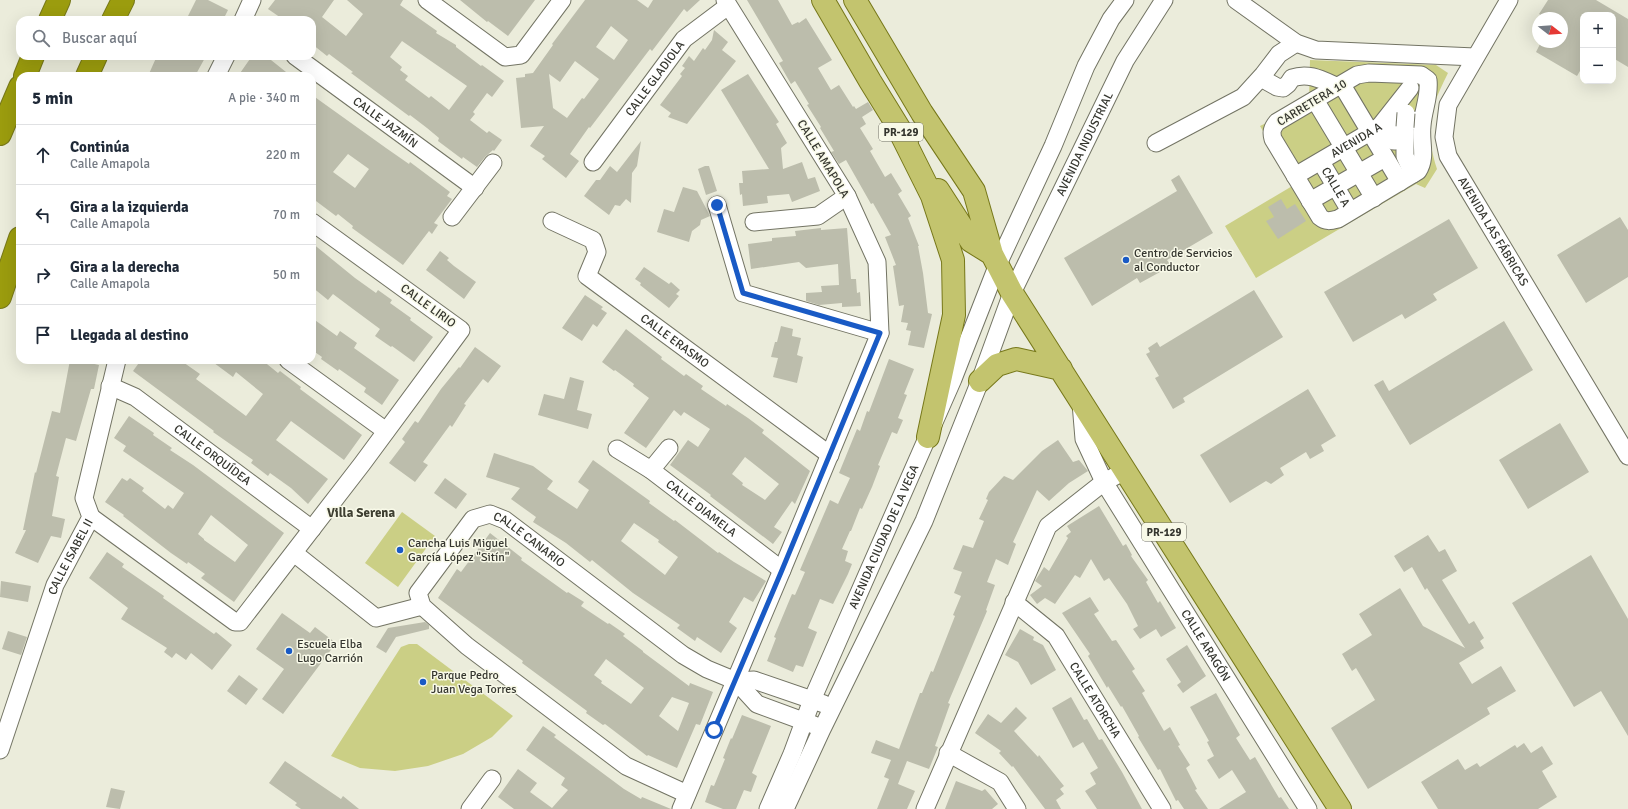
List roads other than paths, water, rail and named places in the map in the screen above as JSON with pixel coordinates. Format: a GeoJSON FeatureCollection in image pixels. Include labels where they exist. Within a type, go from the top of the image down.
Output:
{"type":"FeatureCollection","features":[{"type":"Feature","properties":{"kind":"highway"},"geometry":{"type":"LineString","coordinates":[[52,16],[60,0]]}},
{"type":"Feature","properties":{"kind":"highway"},"geometry":{"type":"LineString","coordinates":[[115,16],[123,0]]}},
{"type":"Feature","properties":{"kind":"highway"},"geometry":{"type":"LineString","coordinates":[[27,72],[31,60]]}},
{"type":"Feature","properties":{"kind":"highway"},"geometry":{"type":"LineString","coordinates":[[89,72],[94,60]]}},
{"type":"Feature","properties":{"kind":"highway"},"geometry":{"type":"LineString","coordinates":[[0,134],[16,96]]}},
{"type":"Feature","properties":{"kind":"highway"},"geometry":{"type":"LineString","coordinates":[[0,297],[16,250]]}},
{"type":"Feature","properties":{"kind":"main road","name":"PR-129"},"geometry":{"type":"LineString","coordinates":[[823,0],[900,130],[971,241],[995,259]]}},
{"type":"Feature","properties":{"kind":"main road","name":"PR-129"},"geometry":{"type":"LineString","coordinates":[[855,0],[922,113],[974,191],[995,259],[1012,293],[1340,809]]}},
{"type":"Feature","properties":{"kind":"main road"},"geometry":{"type":"LineString","coordinates":[[900,130],[932,196],[953,260],[954,315],[928,437]]}},
{"type":"Feature","properties":{"kind":"main road"},"geometry":{"type":"LineString","coordinates":[[980,381],[997,365],[1016,359],[1061,369]]}},
{"type":"Feature","properties":{"kind":"street"},"geometry":{"type":"LineString","coordinates":[[245,16],[252,0]]}},
{"type":"Feature","properties":{"kind":"street"},"geometry":{"type":"LineString","coordinates":[[427,0],[505,57],[521,55],[562,0]]}},
{"type":"Feature","properties":{"kind":"street"},"geometry":{"type":"LineString","coordinates":[[995,259],[1052,146],[1086,66],[1111,19],[1125,0]]}},
{"type":"Feature","properties":{"kind":"street","name":"AVENIDA INDUSTRIAL"},"geometry":{"type":"LineString","coordinates":[[1012,293],[1125,61],[1164,0]]}},
{"type":"Feature","properties":{"kind":"street"},"geometry":{"type":"LineString","coordinates":[[1236,0],[1296,43],[1316,50],[1475,57]]}},
{"type":"Feature","properties":{"kind":"street","name":"AVENIDA LAS FÁBRICAS"},"geometry":{"type":"LineString","coordinates":[[1509,0],[1448,105],[1444,136],[1448,156],[1628,456]]}},
{"type":"Feature","properties":{"kind":"street","name":"CALLE GLADIOLA"},"geometry":{"type":"LineString","coordinates":[[592,162],[684,39],[726,3]]}},
{"type":"Feature","properties":{"kind":"street","name":"CALLE AMAPOLA"},"geometry":{"type":"LineString","coordinates":[[684,802],[736,681],[880,333],[877,262],[847,196],[726,3]]}},
{"type":"Feature","properties":{"kind":"street"},"geometry":{"type":"LineString","coordinates":[[1156,143],[1243,97],[1261,78],[1279,54],[1296,43]]}},
{"type":"Feature","properties":{"kind":"street"},"geometry":{"type":"LineString","coordinates":[[218,72],[224,60]]}},
{"type":"Feature","properties":{"kind":"street","name":"CALLE JAZMÍN"},"geometry":{"type":"LineString","coordinates":[[300,60],[475,188]]}},
{"type":"Feature","properties":{"kind":"street","name":"CARRETERA 10"},"geometry":{"type":"LineString","coordinates":[[1369,73],[1410,81],[1421,75],[1428,80],[1429,90],[1422,122],[1424,158],[1418,171],[1350,211],[1330,221],[1324,220],[1320,217],[1273,139],[1271,133],[1272,127],[1277,122],[1357,75],[1369,73]]}},
{"type":"Feature","properties":{"kind":"street"},"geometry":{"type":"LineString","coordinates":[[1261,78],[1277,87],[1283,88],[1292,78],[1300,75],[1310,75],[1340,86],[1375,129],[1385,158],[1407,178]]}},
{"type":"Feature","properties":{"kind":"street"},"geometry":{"type":"LineString","coordinates":[[1375,129],[1410,81]]}},
{"type":"Feature","properties":{"kind":"street"},"geometry":{"type":"LineString","coordinates":[[1407,178],[1405,123],[1410,81]]}},
{"type":"Feature","properties":{"kind":"street"},"geometry":{"type":"LineString","coordinates":[[1315,100],[1374,198]]}},
{"type":"Feature","properties":{"kind":"street","name":"AVENIDA A"},"geometry":{"type":"LineString","coordinates":[[1296,176],[1375,129],[1393,120],[1405,123],[1422,122]]}},
{"type":"Feature","properties":{"kind":"street"},"geometry":{"type":"LineString","coordinates":[[1310,201],[1385,158]]}},
{"type":"Feature","properties":{"kind":"street","name":"CALLE A"},"geometry":{"type":"LineString","coordinates":[[1321,162],[1350,211]]}},
{"type":"Feature","properties":{"kind":"street"},"geometry":{"type":"LineString","coordinates":[[452,217],[493,163]]}},
{"type":"Feature","properties":{"kind":"street"},"geometry":{"type":"LineString","coordinates":[[754,222],[818,216],[847,196]]}},
{"type":"Feature","properties":{"kind":"street"},"geometry":{"type":"LineString","coordinates":[[717,205],[743,293],[880,333]]}},
{"type":"Feature","properties":{"kind":"street","name":"CALLE ERASMO"},"geometry":{"type":"LineString","coordinates":[[552,221],[592,240],[597,252],[587,276],[830,455]]}},
{"type":"Feature","properties":{"kind":"street","name":"CALLE LIRIO"},"geometry":{"type":"LineString","coordinates":[[91,517],[235,622],[240,622],[294,553],[461,330],[316,225]]}},
{"type":"Feature","properties":{"kind":"street","name":"AVENIDA CIUDAD DE LA VEGA"},"geometry":{"type":"LineString","coordinates":[[768,809],[792,754],[812,700],[953,379],[995,259]]}},
{"type":"Feature","properties":{"kind":"street"},"geometry":{"type":"LineString","coordinates":[[785,809],[822,729],[924,522],[980,381],[1012,293]]}},
{"type":"Feature","properties":{"kind":"street","name":"CALLE ISABEL II"},"geometry":{"type":"LineString","coordinates":[[0,750],[55,585],[91,517],[84,498],[116,364]]}},
{"type":"Feature","properties":{"kind":"street"},"geometry":{"type":"LineString","coordinates":[[294,364],[386,431]]}},
{"type":"Feature","properties":{"kind":"street","name":"CALLE ORQUÍDEA"},"geometry":{"type":"LineString","coordinates":[[110,386],[135,397],[312,529]]}},
{"type":"Feature","properties":{"kind":"street","name":"CALLE ARAGÓN"},"geometry":{"type":"LineString","coordinates":[[1081,403],[1084,439],[1104,482],[1308,809]]}},
{"type":"Feature","properties":{"kind":"street"},"geometry":{"type":"LineString","coordinates":[[651,470],[669,448]]}},
{"type":"Feature","properties":{"kind":"street","name":"CALLE DIAMELA"},"geometry":{"type":"LineString","coordinates":[[617,449],[651,470],[782,570]]}},
{"type":"Feature","properties":{"kind":"street"},"geometry":{"type":"LineString","coordinates":[[925,809],[948,753],[1048,526],[1104,482],[1125,471]]}},
{"type":"Feature","properties":{"kind":"street","name":"CALLE CANARIO"},"geometry":{"type":"LineString","coordinates":[[422,606],[418,593],[472,519],[490,514],[505,520],[683,655],[707,669],[736,681],[754,680],[833,707]]}},
{"type":"Feature","properties":{"kind":"street"},"geometry":{"type":"LineString","coordinates":[[294,553],[376,618],[422,606],[467,646],[626,766],[684,802]]}},
{"type":"Feature","properties":{"kind":"street","name":"CALLE ATORCHA"},"geometry":{"type":"LineString","coordinates":[[1014,602],[1056,636],[1162,809]]}},
{"type":"Feature","properties":{"kind":"street"},"geometry":{"type":"LineString","coordinates":[[736,681],[757,704],[822,729]]}},
{"type":"Feature","properties":{"kind":"street"},"geometry":{"type":"LineString","coordinates":[[948,753],[1000,782],[1017,809]]}},
{"type":"Feature","properties":{"kind":"street"},"geometry":{"type":"LineString","coordinates":[[474,808],[492,780]]}},
{"type":"Feature","properties":{"kind":"place","name":"Centro de Servicios al Conductor"},"geometry":{"type":"Point","coordinates":[1126,260]}},
{"type":"Feature","properties":{"kind":"place","name":"Cancha Luis Miguel García López \"Sitín\""},"geometry":{"type":"Point","coordinates":[400,550]}},
{"type":"Feature","properties":{"kind":"place","name":"Escuela Elba Lugo Carrión"},"geometry":{"type":"Point","coordinates":[289,651]}},
{"type":"Feature","properties":{"kind":"place","name":"Parque Pedro Juan Vega Torres"},"geometry":{"type":"Point","coordinates":[423,682]}},
{"type":"Feature","properties":{"kind":"district","name":"Villa Serena"},"geometry":{"type":"Point","coordinates":[361,513]}}]}
